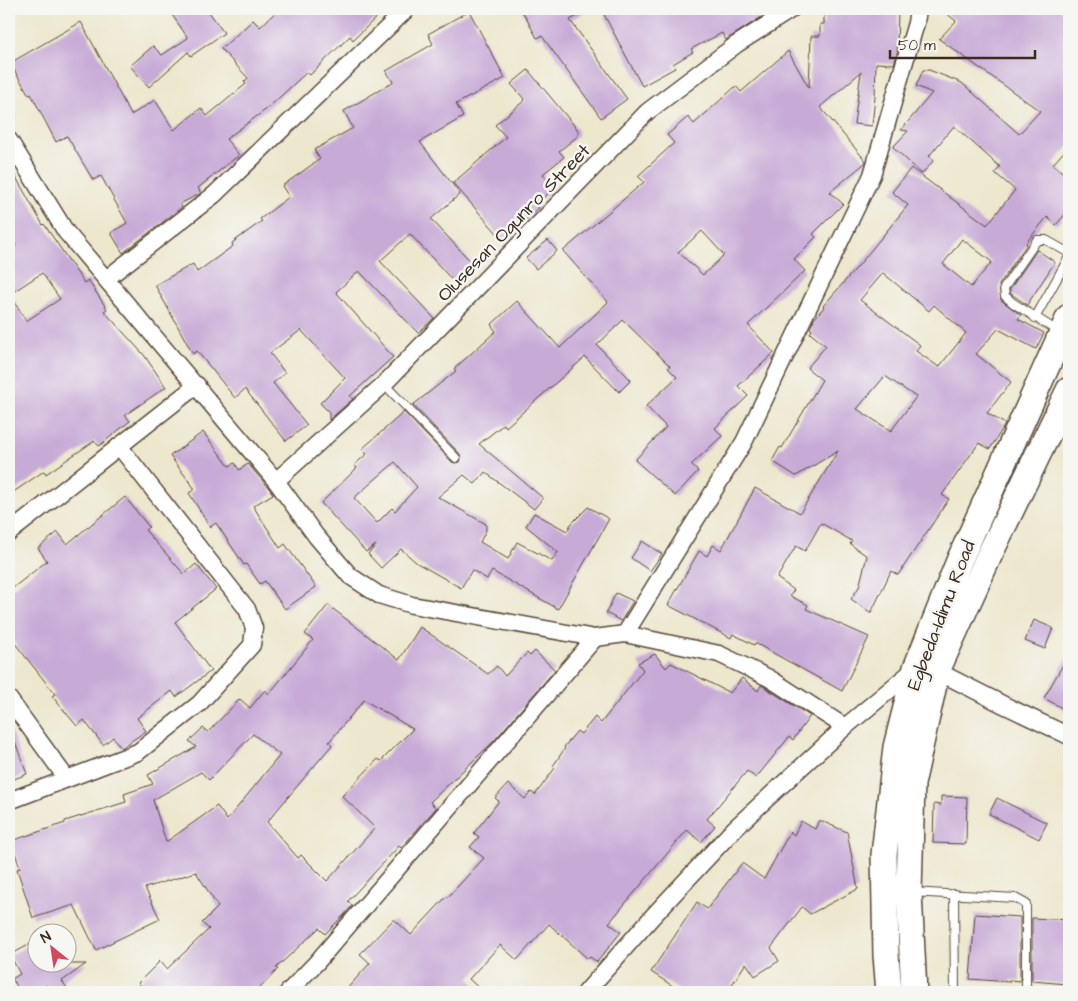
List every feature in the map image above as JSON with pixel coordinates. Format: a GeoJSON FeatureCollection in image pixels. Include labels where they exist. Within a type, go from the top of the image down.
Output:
{"type":"FeatureCollection","features":[{"type":"Feature","properties":{"kind":"main road","name":"Egbeda-Idimu Road"},"geometry":{"type":"LineString","coordinates":[[888,992],[884,855],[896,747],[926,670],[959,561],[1066,326]]}},
{"type":"Feature","properties":{"kind":"main road","name":"Egbeda-Idimu Road"},"geometry":{"type":"LineString","coordinates":[[914,992],[909,892],[912,784],[926,670],[989,556],[1068,394]]}},
{"type":"Feature","properties":{"kind":"street"},"geometry":{"type":"LineString","coordinates":[[106,279],[214,195],[407,9]]}},
{"type":"Feature","properties":{"kind":"street","name":"Olusesan Ogunro Street"},"geometry":{"type":"LineString","coordinates":[[276,481],[384,384],[647,112],[737,44],[792,9]]}},
{"type":"Feature","properties":{"kind":"street"},"geometry":{"type":"LineString","coordinates":[[625,634],[744,442],[872,176],[916,23],[918,9]]}},
{"type":"Feature","properties":{"kind":"street"},"geometry":{"type":"LineString","coordinates":[[9,140],[66,232],[197,385],[276,481],[316,536],[350,576],[379,595],[412,605],[595,638],[625,634],[719,654],[769,678],[845,727]]}},
{"type":"Feature","properties":{"kind":"street"},"geometry":{"type":"LineString","coordinates":[[9,532],[197,385]]}},
{"type":"Feature","properties":{"kind":"street"},"geometry":{"type":"LineString","coordinates":[[9,801],[138,752],[199,704],[252,645],[254,628],[247,609],[119,446]]}},
{"type":"Feature","properties":{"kind":"street"},"geometry":{"type":"LineString","coordinates":[[288,992],[330,947],[595,638]]}},
{"type":"Feature","properties":{"kind":"street"},"geometry":{"type":"LineString","coordinates":[[586,992],[653,916],[735,828],[845,727],[926,670],[1069,736]]}},
{"type":"Feature","properties":{"kind":"street"},"geometry":{"type":"LineString","coordinates":[[9,699],[67,778]]}},
{"type":"Feature","properties":{"kind":"lane"},"geometry":{"type":"LineString","coordinates":[[1035,318],[1069,255],[1046,240],[1037,240],[1004,288],[1005,296],[1035,318],[1066,326]]}},
{"type":"Feature","properties":{"kind":"lane"},"geometry":{"type":"LineString","coordinates":[[384,384],[456,458]]}},
{"type":"Feature","properties":{"kind":"lane"},"geometry":{"type":"LineString","coordinates":[[909,892],[1015,898],[1026,904],[1026,990],[1024,992]]}},
{"type":"Feature","properties":{"kind":"lane"},"geometry":{"type":"LineString","coordinates":[[954,894],[954,992]]}},
{"type":"Feature","properties":{"kind":"building"},"geometry":{"type":"Polygon","coordinates":[[[168,9],[207,9],[224,33],[191,56],[188,52],[149,87],[130,66],[153,46],[162,55],[188,38],[168,9]]]}},
{"type":"Feature","properties":{"kind":"building"},"geometry":{"type":"Polygon","coordinates":[[[279,9],[385,9],[353,40],[350,36],[310,75],[307,72],[268,108],[226,139],[239,155],[198,188],[201,193],[180,204],[182,207],[123,253],[111,233],[127,223],[101,176],[93,180],[67,136],[56,142],[31,94],[29,95],[10,63],[81,22],[131,115],[155,100],[174,130],[201,108],[207,116],[246,84],[244,82],[248,78],[221,49],[253,20],[260,27],[279,9]]]}},
{"type":"Feature","properties":{"kind":"building"},"geometry":{"type":"Polygon","coordinates":[[[521,9],[591,9],[570,20],[627,99],[601,118],[542,36],[537,38],[521,9]]]}},
{"type":"Feature","properties":{"kind":"building"},"geometry":{"type":"Polygon","coordinates":[[[601,9],[763,9],[766,14],[726,40],[722,33],[691,49],[693,52],[673,64],[675,68],[642,86],[601,9]]]}},
{"type":"Feature","properties":{"kind":"building"},"geometry":{"type":"Polygon","coordinates":[[[824,9],[898,9],[897,53],[894,64],[876,63],[872,126],[854,124],[861,72],[820,107],[866,161],[830,192],[843,204],[813,234],[816,237],[794,259],[805,271],[748,325],[774,353],[738,386],[748,396],[715,428],[722,436],[691,465],[698,471],[675,496],[635,460],[666,427],[646,406],[677,377],[668,368],[670,366],[623,320],[597,345],[631,380],[619,392],[585,357],[506,427],[504,424],[479,444],[543,498],[534,509],[485,472],[475,484],[464,475],[438,497],[486,524],[486,530],[480,542],[508,559],[517,542],[552,561],[558,552],[526,526],[534,513],[567,531],[571,524],[588,507],[609,519],[558,609],[492,571],[487,579],[472,570],[461,588],[417,563],[401,549],[381,568],[368,554],[376,545],[366,552],[321,503],[357,468],[354,465],[367,454],[362,449],[404,412],[452,462],[460,462],[460,454],[413,405],[456,371],[454,369],[496,331],[491,325],[517,301],[560,348],[608,302],[563,251],[644,182],[638,176],[674,143],[667,135],[688,117],[694,124],[736,86],[741,92],[788,51],[809,88],[811,36],[820,36],[820,24],[824,24],[824,9]],[[702,231],[678,252],[703,275],[724,255],[702,231]],[[395,462],[354,498],[377,523],[392,508],[395,511],[417,487],[395,462]]]}},
{"type":"Feature","properties":{"kind":"building"},"geometry":{"type":"Polygon","coordinates":[[[941,9],[1069,9],[1069,146],[1053,164],[1069,178],[1069,210],[1056,225],[1047,217],[1026,243],[999,285],[1001,300],[1021,315],[1018,319],[1044,333],[1036,349],[998,329],[976,354],[1011,382],[987,413],[1005,424],[990,449],[979,443],[942,495],[949,499],[898,575],[891,571],[871,613],[851,599],[859,587],[867,556],[850,544],[852,541],[821,523],[805,551],[796,546],[777,578],[794,590],[790,596],[808,605],[806,609],[869,637],[842,691],[755,643],[754,645],[733,634],[731,638],[668,605],[699,551],[707,556],[713,545],[721,550],[755,488],[800,513],[838,451],[796,476],[772,461],[780,447],[782,448],[822,380],[807,368],[826,346],[810,333],[814,319],[908,205],[892,192],[911,168],[987,225],[1015,190],[995,173],[1000,167],[954,126],[929,156],[934,160],[922,174],[893,147],[908,131],[901,130],[932,93],[916,86],[923,70],[929,70],[962,83],[1019,134],[1040,111],[939,39],[956,21],[941,9]],[[962,239],[943,264],[971,287],[992,262],[962,239]],[[883,273],[860,300],[920,345],[916,351],[939,367],[966,333],[934,305],[929,311],[883,273]],[[885,376],[857,409],[891,431],[916,397],[885,376]]]}},
{"type":"Feature","properties":{"kind":"building"},"geometry":{"type":"Polygon","coordinates":[[[469,11],[505,78],[456,104],[463,117],[420,142],[460,194],[431,219],[474,265],[454,282],[410,234],[380,261],[434,318],[418,333],[359,271],[336,292],[393,357],[350,396],[353,399],[329,420],[329,412],[320,403],[345,378],[301,330],[270,353],[285,373],[273,383],[307,425],[286,441],[245,389],[235,398],[197,351],[193,354],[155,285],[193,264],[197,272],[233,246],[232,243],[262,221],[260,219],[289,197],[282,186],[320,159],[314,150],[353,128],[344,111],[393,82],[386,71],[433,44],[428,34],[469,11]]]}},
{"type":"Feature","properties":{"kind":"building"},"geometry":{"type":"Polygon","coordinates":[[[528,70],[578,130],[578,136],[559,151],[564,157],[543,174],[554,189],[535,204],[539,208],[503,240],[453,183],[506,137],[495,125],[525,100],[511,84],[528,70]]]}},
{"type":"Feature","properties":{"kind":"building"},"geometry":{"type":"Polygon","coordinates":[[[9,165],[43,225],[84,283],[88,280],[107,309],[104,311],[144,355],[166,387],[125,415],[130,421],[99,446],[94,441],[46,474],[44,471],[9,495],[9,250],[16,246],[9,232],[9,165]],[[42,273],[10,294],[26,321],[60,299],[42,273]]]}},
{"type":"Feature","properties":{"kind":"building"},"geometry":{"type":"Polygon","coordinates":[[[548,240],[557,251],[536,269],[526,258],[548,240]]]}},
{"type":"Feature","properties":{"kind":"building"},"geometry":{"type":"Polygon","coordinates":[[[1037,250],[1055,262],[1027,305],[1010,293],[1010,289],[1037,250]]]}},
{"type":"Feature","properties":{"kind":"building"},"geometry":{"type":"Polygon","coordinates":[[[203,432],[229,466],[235,463],[239,470],[248,464],[273,494],[253,506],[280,548],[285,544],[316,587],[285,609],[265,581],[260,584],[246,564],[244,565],[216,523],[210,527],[189,493],[195,489],[170,456],[203,432]]]}},
{"type":"Feature","properties":{"kind":"building"},"geometry":{"type":"Polygon","coordinates":[[[125,497],[149,527],[145,530],[184,574],[196,564],[216,589],[175,622],[211,671],[176,697],[172,691],[137,718],[146,731],[121,748],[113,737],[103,745],[84,720],[77,726],[52,696],[55,694],[9,636],[9,591],[47,561],[38,548],[58,532],[67,544],[125,497]]]}},
{"type":"Feature","properties":{"kind":"building"},"geometry":{"type":"Polygon","coordinates":[[[642,541],[662,554],[650,571],[631,558],[642,541]]]}},
{"type":"Feature","properties":{"kind":"building"},"geometry":{"type":"Polygon","coordinates":[[[616,593],[633,601],[621,621],[606,613],[616,593]]]}},
{"type":"Feature","properties":{"kind":"building"},"geometry":{"type":"Polygon","coordinates":[[[328,605],[399,660],[420,627],[488,674],[497,666],[505,676],[527,653],[530,656],[535,651],[555,670],[494,741],[430,802],[436,808],[401,848],[399,846],[348,901],[352,906],[344,915],[325,934],[319,928],[276,968],[278,969],[256,992],[147,992],[138,983],[160,961],[167,969],[209,929],[202,923],[218,907],[196,872],[145,888],[160,919],[96,950],[74,905],[33,918],[17,869],[20,868],[11,841],[65,823],[65,821],[126,802],[124,794],[153,784],[148,775],[196,747],[189,741],[203,728],[208,732],[240,699],[250,708],[265,690],[269,694],[313,640],[305,634],[328,605]],[[364,700],[329,742],[332,745],[267,822],[298,858],[301,855],[327,881],[375,828],[342,796],[378,759],[381,761],[413,729],[364,700]],[[253,734],[209,780],[201,772],[153,800],[166,842],[217,806],[227,820],[280,755],[253,734]]]}},
{"type":"Feature","properties":{"kind":"building"},"geometry":{"type":"Polygon","coordinates":[[[1034,620],[1053,628],[1045,649],[1025,641],[1034,620]]]}},
{"type":"Feature","properties":{"kind":"building"},"geometry":{"type":"Polygon","coordinates":[[[655,654],[666,668],[671,663],[730,693],[742,678],[758,691],[761,685],[810,716],[793,740],[789,737],[756,778],[747,771],[707,819],[715,826],[701,842],[687,830],[609,923],[621,932],[597,962],[590,957],[588,959],[549,924],[517,960],[500,945],[469,979],[483,992],[344,992],[370,963],[360,954],[394,919],[411,935],[484,858],[470,847],[479,837],[474,833],[499,801],[495,798],[508,784],[525,799],[531,792],[535,795],[555,768],[553,766],[564,747],[577,731],[581,734],[595,717],[601,723],[643,670],[638,663],[655,654]]]}},
{"type":"Feature","properties":{"kind":"building"},"geometry":{"type":"Polygon","coordinates":[[[1069,654],[1069,712],[1044,698],[1069,654]]]}},
{"type":"Feature","properties":{"kind":"building"},"geometry":{"type":"Polygon","coordinates":[[[9,729],[27,774],[9,781],[9,729]]]}},
{"type":"Feature","properties":{"kind":"building"},"geometry":{"type":"Polygon","coordinates":[[[941,796],[967,797],[966,844],[933,843],[934,804],[941,805],[941,796]]]}},
{"type":"Feature","properties":{"kind":"building"},"geometry":{"type":"Polygon","coordinates":[[[997,798],[1047,823],[1039,839],[989,814],[997,798]]]}},
{"type":"Feature","properties":{"kind":"building"},"geometry":{"type":"Polygon","coordinates":[[[819,820],[847,832],[858,889],[810,914],[802,907],[771,948],[779,961],[755,976],[746,963],[727,992],[682,992],[651,972],[697,902],[707,909],[742,863],[764,879],[790,832],[794,835],[801,821],[815,829],[819,820]]]}},
{"type":"Feature","properties":{"kind":"building"},"geometry":{"type":"Polygon","coordinates":[[[975,914],[1020,917],[1020,981],[970,979],[975,914]]]}},
{"type":"Feature","properties":{"kind":"building"},"geometry":{"type":"Polygon","coordinates":[[[1032,918],[1069,920],[1067,984],[1032,981],[1032,918]]]}},
{"type":"Feature","properties":{"kind":"building"},"geometry":{"type":"Polygon","coordinates":[[[28,945],[28,974],[72,974],[62,981],[70,992],[50,992],[46,985],[34,992],[21,992],[12,979],[20,974],[10,955],[28,945]]]}},
{"type":"Feature","properties":{"kind":"building"},"geometry":{"type":"Polygon","coordinates":[[[78,964],[86,964],[78,970],[78,964]]]}}]}
